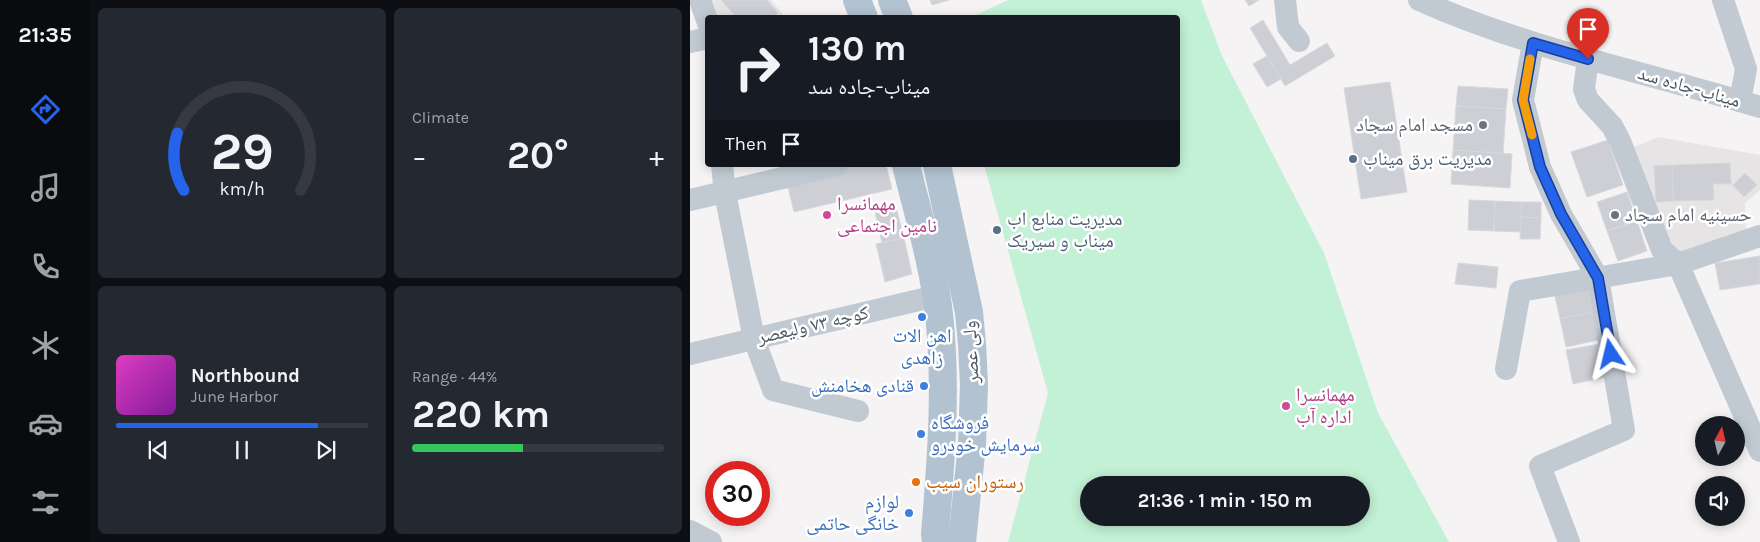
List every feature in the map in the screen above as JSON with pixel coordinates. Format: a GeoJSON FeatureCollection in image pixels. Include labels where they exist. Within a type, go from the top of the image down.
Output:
{"type":"FeatureCollection","features":[{"type":"Feature","properties":{"kind":"main road"},"geometry":{"type":"LineString","coordinates":[[857,0],[863,15]]}},
{"type":"Feature","properties":{"kind":"main road"},"geometry":{"type":"LineString","coordinates":[[892,0],[898,15]]}},
{"type":"Feature","properties":{"kind":"main road","name":"ولی عصر"},"geometry":{"type":"LineString","coordinates":[[906,167],[933,274],[941,345],[943,442],[936,542]]}},
{"type":"Feature","properties":{"kind":"main road","name":"ولی عصر"},"geometry":{"type":"LineString","coordinates":[[936,167],[967,303],[972,344],[974,385],[972,444],[962,542]]}},
{"type":"Feature","properties":{"kind":"street"},"geometry":{"type":"LineString","coordinates":[[700,0],[705,15]]}},
{"type":"Feature","properties":{"kind":"street"},"geometry":{"type":"LineString","coordinates":[[1285,0],[1288,26],[1299,41]]}},
{"type":"Feature","properties":{"kind":"street","name":"میناب-جاده سد"},"geometry":{"type":"LineString","coordinates":[[1419,0],[1454,16],[1533,43],[1750,104]]}},
{"type":"Feature","properties":{"kind":"street"},"geometry":{"type":"LineString","coordinates":[[1723,0],[1753,64],[1750,104]]}},
{"type":"Feature","properties":{"kind":"street"},"geometry":{"type":"LineString","coordinates":[[690,42],[705,39]]}},
{"type":"Feature","properties":{"kind":"street"},"geometry":{"type":"LineString","coordinates":[[1533,43],[1523,100],[1540,167],[1561,214],[1598,278],[1624,430],[1540,466],[1569,542]]}},
{"type":"Feature","properties":{"kind":"street"},"geometry":{"type":"LineString","coordinates":[[1588,59],[1584,89],[1588,100],[1612,126],[1620,142],[1662,250],[1678,264],[1760,450]]}},
{"type":"Feature","properties":{"kind":"street"},"geometry":{"type":"LineString","coordinates":[[722,167],[725,193],[754,339],[773,390],[858,411]]}},
{"type":"Feature","properties":{"kind":"street"},"geometry":{"type":"LineString","coordinates":[[690,200],[829,167]]}},
{"type":"Feature","properties":{"kind":"street"},"geometry":{"type":"LineString","coordinates":[[1506,369],[1520,291],[1678,264],[1760,236]]}},
{"type":"Feature","properties":{"kind":"street","name":"کوچه ۷۳ ولیعصر"},"geometry":{"type":"LineString","coordinates":[[690,354],[936,296]]}},
{"type":"Feature","properties":{"kind":"street"},"geometry":{"type":"LineString","coordinates":[[690,531],[710,542]]}},
{"type":"Feature","properties":{"kind":"shaded area"},"geometry":{"type":"Polygon","coordinates":[[[711,0],[771,0],[783,15],[715,15],[711,0]]]}},
{"type":"Feature","properties":{"kind":"shaded area"},"geometry":{"type":"Polygon","coordinates":[[[1658,137],[1760,155],[1760,190],[1745,203],[1746,230],[1671,255],[1632,148],[1658,137]]]}},
{"type":"Feature","properties":{"kind":"green space"},"geometry":{"type":"Polygon","coordinates":[[[1008,0],[1201,0],[1222,56],[1324,253],[1378,413],[1449,542],[1008,542],[1048,393],[985,167],[1180,167],[1180,15],[976,15],[1008,0]]]}},
{"type":"Feature","properties":{"kind":"building"},"geometry":{"type":"Polygon","coordinates":[[[721,0],[767,0],[778,13],[776,15],[734,15],[721,0]]]}},
{"type":"Feature","properties":{"kind":"building"},"geometry":{"type":"Polygon","coordinates":[[[930,0],[949,0],[932,5],[930,0]]]}},
{"type":"Feature","properties":{"kind":"building"},"geometry":{"type":"Polygon","coordinates":[[[1245,0],[1259,0],[1249,6],[1245,0]]]}},
{"type":"Feature","properties":{"kind":"building"},"geometry":{"type":"Polygon","coordinates":[[[1263,20],[1290,65],[1327,43],[1335,56],[1285,86],[1250,28],[1263,20]]]}},
{"type":"Feature","properties":{"kind":"building"},"geometry":{"type":"Polygon","coordinates":[[[1267,56],[1281,79],[1267,87],[1253,64],[1267,56]]]}},
{"type":"Feature","properties":{"kind":"building"},"geometry":{"type":"Polygon","coordinates":[[[1390,82],[1407,192],[1361,199],[1344,88],[1390,82]]]}},
{"type":"Feature","properties":{"kind":"building"},"geometry":{"type":"Polygon","coordinates":[[[1458,86],[1508,89],[1506,109],[1456,106],[1458,86]]]}},
{"type":"Feature","properties":{"kind":"building"},"geometry":{"type":"Polygon","coordinates":[[[1456,106],[1506,109],[1503,154],[1453,150],[1456,106]]]}},
{"type":"Feature","properties":{"kind":"building"},"geometry":{"type":"Polygon","coordinates":[[[1608,140],[1623,185],[1587,197],[1571,152],[1608,140]]]}},
{"type":"Feature","properties":{"kind":"building"},"geometry":{"type":"Polygon","coordinates":[[[1453,150],[1512,154],[1510,188],[1451,184],[1453,150]]]}},
{"type":"Feature","properties":{"kind":"building"},"geometry":{"type":"Polygon","coordinates":[[[1730,163],[1731,184],[1713,184],[1714,200],[1673,201],[1672,165],[1730,163]]]}},
{"type":"Feature","properties":{"kind":"building"},"geometry":{"type":"Polygon","coordinates":[[[1672,165],[1673,201],[1656,202],[1654,166],[1672,165]]]}},
{"type":"Feature","properties":{"kind":"building"},"geometry":{"type":"Polygon","coordinates":[[[837,167],[886,167],[892,189],[794,212],[786,179],[837,167]]]}},
{"type":"Feature","properties":{"kind":"building"},"geometry":{"type":"Polygon","coordinates":[[[1745,173],[1757,185],[1744,197],[1733,185],[1745,173]]]}},
{"type":"Feature","properties":{"kind":"building"},"geometry":{"type":"Polygon","coordinates":[[[1627,192],[1637,221],[1607,231],[1597,202],[1627,192]]]}},
{"type":"Feature","properties":{"kind":"building"},"geometry":{"type":"Polygon","coordinates":[[[1469,200],[1495,201],[1494,231],[1468,230],[1469,200]]]}},
{"type":"Feature","properties":{"kind":"building"},"geometry":{"type":"Polygon","coordinates":[[[1495,201],[1522,202],[1521,232],[1494,231],[1495,201]]]}},
{"type":"Feature","properties":{"kind":"building"},"geometry":{"type":"Polygon","coordinates":[[[1522,202],[1541,202],[1541,218],[1521,217],[1522,202]]]}},
{"type":"Feature","properties":{"kind":"building"},"geometry":{"type":"Polygon","coordinates":[[[896,207],[904,238],[882,243],[875,212],[896,207]]]}},
{"type":"Feature","properties":{"kind":"building"},"geometry":{"type":"Polygon","coordinates":[[[1521,217],[1541,218],[1540,239],[1520,239],[1521,217]]]}},
{"type":"Feature","properties":{"kind":"building"},"geometry":{"type":"Polygon","coordinates":[[[1637,221],[1647,251],[1618,261],[1607,231],[1637,221]]]}},
{"type":"Feature","properties":{"kind":"building"},"geometry":{"type":"Polygon","coordinates":[[[904,238],[912,274],[885,282],[876,244],[904,238]]]}},
{"type":"Feature","properties":{"kind":"building"},"geometry":{"type":"Polygon","coordinates":[[[1760,256],[1760,284],[1720,290],[1715,263],[1760,256]]]}},
{"type":"Feature","properties":{"kind":"building"},"geometry":{"type":"Polygon","coordinates":[[[1458,263],[1498,267],[1496,288],[1455,284],[1458,263]]]}},
{"type":"Feature","properties":{"kind":"building"},"geometry":{"type":"Polygon","coordinates":[[[1591,284],[1597,311],[1560,319],[1554,292],[1591,284]]]}},
{"type":"Feature","properties":{"kind":"building"},"geometry":{"type":"Polygon","coordinates":[[[1597,311],[1603,339],[1566,347],[1560,319],[1597,311]]]}},
{"type":"Feature","properties":{"kind":"building"},"geometry":{"type":"Polygon","coordinates":[[[1605,343],[1611,376],[1573,384],[1566,350],[1605,343]]]}},
{"type":"Feature","properties":{"kind":"slow traffic"},"geometry":{"type":"LineString","coordinates":[[1530,59],[1523,100],[1532,135]]}},
{"type":"Feature","properties":{"kind":"place","name":"مسجد امام سجاد"},"geometry":{"type":"Point","coordinates":[1483,125]}},
{"type":"Feature","properties":{"kind":"place","name":"مدیریت برق میناب"},"geometry":{"type":"Point","coordinates":[1353,159]}},
{"type":"Feature","properties":{"kind":"place","name":"مهمانسرا نامین اجتماعی"},"geometry":{"type":"Point","coordinates":[827,215]}},
{"type":"Feature","properties":{"kind":"place","name":"حسینیه امام سجاد"},"geometry":{"type":"Point","coordinates":[1615,215]}},
{"type":"Feature","properties":{"kind":"place","name":"مدیریت منابع اب میناب و سیریک"},"geometry":{"type":"Point","coordinates":[997,230]}},
{"type":"Feature","properties":{"kind":"place","name":"اهن الات زاهدی"},"geometry":{"type":"Point","coordinates":[922,317]}},
{"type":"Feature","properties":{"kind":"place","name":"قنادی هخامنش"},"geometry":{"type":"Point","coordinates":[924,386]}},
{"type":"Feature","properties":{"kind":"place","name":"مهمانسرا اداره آب"},"geometry":{"type":"Point","coordinates":[1286,406]}},
{"type":"Feature","properties":{"kind":"place","name":"فروشگاه سرمایش خودرو"},"geometry":{"type":"Point","coordinates":[921,434]}},
{"type":"Feature","properties":{"kind":"place","name":"رستوران سيب"},"geometry":{"type":"Point","coordinates":[916,482]}},
{"type":"Feature","properties":{"kind":"place","name":"لوازم خانگی حاتمی"},"geometry":{"type":"Point","coordinates":[909,513]}},
{"type":"Feature","properties":{"kind":"route"},"geometry":{"type":"LineString","coordinates":[[1588,59],[1533,43],[1523,100],[1540,167],[1561,214],[1598,278],[1611,354]]}}]}
